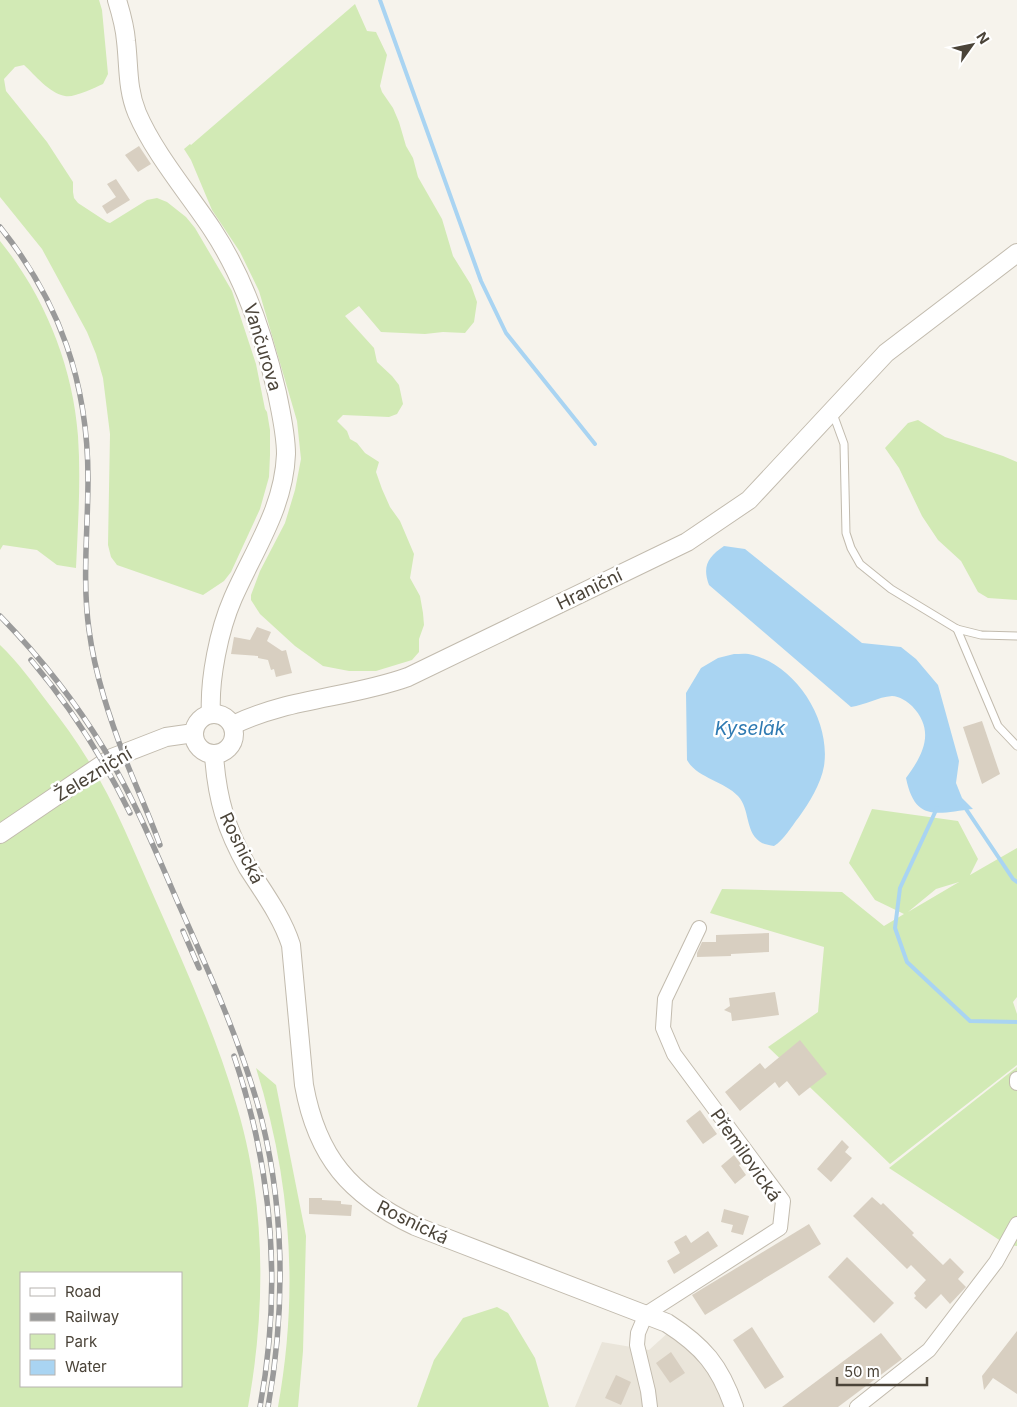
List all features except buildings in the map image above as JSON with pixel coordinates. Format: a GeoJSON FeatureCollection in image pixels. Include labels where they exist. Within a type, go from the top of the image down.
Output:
{"type":"FeatureCollection","features":[{"type":"Feature","properties":{"kind":"street","name":"Vančurova"},"geometry":{"type":"LineString","coordinates":[[117,0],[126,42],[128,81],[133,104],[147,133],[214,231],[241,282],[251,305],[271,366],[285,435],[285,470],[272,517],[233,598],[224,623],[210,698],[211,714]]}},
{"type":"Feature","properties":{"kind":"street","name":"Hraniční"},"geometry":{"type":"LineString","coordinates":[[232,725],[264,712],[306,700],[364,690],[408,677],[687,542],[749,500],[886,353],[1017,253]]}},
{"type":"Feature","properties":{"kind":"street"},"geometry":{"type":"LineString","coordinates":[[211,714],[221,715],[226,717],[232,725],[235,735],[232,745],[224,752],[214,755],[203,751],[196,743],[194,733],[197,722],[205,716],[211,714]]}},
{"type":"Feature","properties":{"kind":"street","name":"Železniční"},"geometry":{"type":"LineString","coordinates":[[0,834],[112,758],[166,736],[194,733]]}},
{"type":"Feature","properties":{"kind":"street","name":"Rosnická"},"geometry":{"type":"LineString","coordinates":[[214,755],[216,786],[232,837],[285,929],[291,945],[304,1085],[308,1105],[322,1143],[344,1176],[370,1201],[415,1226],[667,1323],[705,1352],[724,1381],[734,1407]]}},
{"type":"Feature","properties":{"kind":"street","name":"Přemilovická"},"geometry":{"type":"LineString","coordinates":[[646,1314],[780,1228],[783,1201],[674,1054],[663,1028],[665,999],[698,928]]}},
{"type":"Feature","properties":{"kind":"street"},"geometry":{"type":"LineString","coordinates":[[857,1407],[929,1350],[996,1262],[1017,1224]]}},
{"type":"Feature","properties":{"kind":"street"},"geometry":{"type":"LineString","coordinates":[[646,1314],[638,1334],[637,1345],[648,1390],[650,1407]]}},
{"type":"Feature","properties":{"kind":"lane"},"geometry":{"type":"LineString","coordinates":[[832,411],[844,444],[846,533],[851,548],[860,564],[891,589],[957,629],[981,635],[1017,636]]}},
{"type":"Feature","properties":{"kind":"lane"},"geometry":{"type":"LineString","coordinates":[[957,629],[998,726],[1017,746]]}},
{"type":"Feature","properties":{"kind":"shaded area"},"geometry":{"type":"Polygon","coordinates":[[[670,1331],[700,1355],[722,1390],[726,1407],[575,1407],[602,1342],[649,1350],[670,1331]]]}},
{"type":"Feature","properties":{"kind":"green space"},"geometry":{"type":"Polygon","coordinates":[[[0,0],[99,0],[102,10],[108,74],[103,84],[79,94],[65,96],[48,88],[24,65],[15,67],[4,79],[6,91],[47,142],[73,182],[74,198],[78,203],[110,223],[147,200],[157,198],[167,202],[186,217],[195,228],[232,291],[256,364],[267,412],[270,430],[269,477],[260,509],[231,572],[224,581],[203,595],[117,565],[111,557],[108,545],[110,434],[103,378],[96,354],[87,332],[42,249],[0,197],[0,0]]]}},
{"type":"Feature","properties":{"kind":"green space"},"geometry":{"type":"Polygon","coordinates":[[[355,4],[367,31],[376,32],[387,55],[380,86],[382,92],[393,108],[406,146],[413,158],[418,177],[442,219],[453,256],[471,285],[477,302],[474,322],[465,333],[381,332],[359,306],[345,316],[374,348],[377,362],[399,385],[403,404],[397,414],[389,417],[343,415],[337,421],[347,431],[350,439],[357,443],[365,453],[379,462],[376,472],[382,489],[390,507],[400,521],[414,554],[410,578],[420,596],[423,613],[424,625],[419,639],[419,652],[412,660],[376,671],[349,671],[323,666],[295,646],[260,614],[251,600],[260,571],[285,523],[295,490],[301,459],[297,421],[259,291],[240,252],[212,210],[191,160],[184,149],[355,4]]]}},
{"type":"Feature","properties":{"kind":"green space"},"geometry":{"type":"Polygon","coordinates":[[[0,241],[16,262],[43,308],[54,332],[70,384],[75,410],[79,453],[76,568],[57,565],[37,550],[3,545],[0,550],[0,241]]]}},
{"type":"Feature","properties":{"kind":"green space"},"geometry":{"type":"Polygon","coordinates":[[[918,420],[945,437],[1017,462],[1017,600],[988,598],[978,592],[961,561],[938,540],[922,516],[899,468],[885,448],[908,423],[918,420]]]}},
{"type":"Feature","properties":{"kind":"green space"},"geometry":{"type":"Polygon","coordinates":[[[0,645],[25,673],[79,745],[107,793],[189,976],[229,1080],[247,1144],[258,1218],[260,1294],[258,1332],[248,1407],[0,1407],[0,645]]]}},
{"type":"Feature","properties":{"kind":"green space"},"geometry":{"type":"Polygon","coordinates":[[[872,809],[958,821],[978,859],[970,875],[1017,848],[1017,997],[1013,1002],[1017,1014],[1017,1065],[890,1164],[768,1047],[818,1012],[824,947],[710,913],[722,889],[842,892],[884,926],[904,914],[875,900],[849,863],[872,809]],[[959,882],[936,889],[908,912],[959,882]]]}},
{"type":"Feature","properties":{"kind":"green space"},"geometry":{"type":"Polygon","coordinates":[[[1017,1067],[1017,1246],[1007,1245],[889,1168],[1017,1067]]]}},
{"type":"Feature","properties":{"kind":"green space"},"geometry":{"type":"Polygon","coordinates":[[[256,1068],[276,1085],[306,1236],[303,1351],[298,1407],[278,1407],[285,1364],[288,1321],[288,1236],[277,1152],[256,1068]]]}},
{"type":"Feature","properties":{"kind":"green space"},"geometry":{"type":"Polygon","coordinates":[[[497,1307],[508,1313],[535,1358],[549,1407],[417,1407],[434,1360],[463,1318],[497,1307]]]}},
{"type":"Feature","properties":{"kind":"water"},"geometry":{"type":"Polygon","coordinates":[[[724,546],[745,549],[862,643],[901,647],[916,659],[938,685],[959,761],[956,783],[962,798],[973,809],[939,813],[930,812],[922,809],[915,802],[906,778],[922,752],[925,734],[924,725],[919,715],[910,704],[892,696],[851,707],[709,585],[706,567],[710,558],[724,546]]]}},
{"type":"Feature","properties":{"kind":"water","name":"Kyselák"},"geometry":{"type":"Polygon","coordinates":[[[734,654],[753,655],[769,661],[784,671],[808,698],[822,731],[825,749],[824,766],[817,786],[799,817],[784,837],[774,846],[762,843],[755,836],[749,825],[742,801],[738,796],[697,771],[687,760],[686,693],[701,668],[718,658],[734,654]]]}},
{"type":"Feature","properties":{"kind":"waterway"},"geometry":{"type":"LineString","coordinates":[[380,0],[481,281],[506,333],[595,444]]}},
{"type":"Feature","properties":{"kind":"waterway"},"geometry":{"type":"LineString","coordinates":[[964,806],[1013,879],[1017,882]]}},
{"type":"Feature","properties":{"kind":"waterway"},"geometry":{"type":"LineString","coordinates":[[937,808],[900,888],[895,928],[907,962],[970,1021],[1017,1022]]}},
{"type":"Feature","properties":{"kind":"railway"},"geometry":{"type":"LineString","coordinates":[[0,227],[21,255],[54,314],[76,377],[83,410],[87,444],[86,592],[92,647],[99,680],[114,729],[160,845]]}},
{"type":"Feature","properties":{"kind":"railway"},"geometry":{"type":"LineString","coordinates":[[0,616],[43,663],[69,697],[93,731],[115,768],[144,826],[201,954],[249,1077],[266,1139],[278,1216],[280,1293],[278,1331],[268,1407]]}},
{"type":"Feature","properties":{"kind":"railway"},"geometry":{"type":"LineString","coordinates":[[31,660],[85,733],[109,772],[130,813]]}},
{"type":"Feature","properties":{"kind":"railway"},"geometry":{"type":"LineString","coordinates":[[183,931],[199,968]]}},
{"type":"Feature","properties":{"kind":"railway"},"geometry":{"type":"LineString","coordinates":[[234,1056],[258,1143],[270,1230],[271,1318],[260,1407]]}}]}
